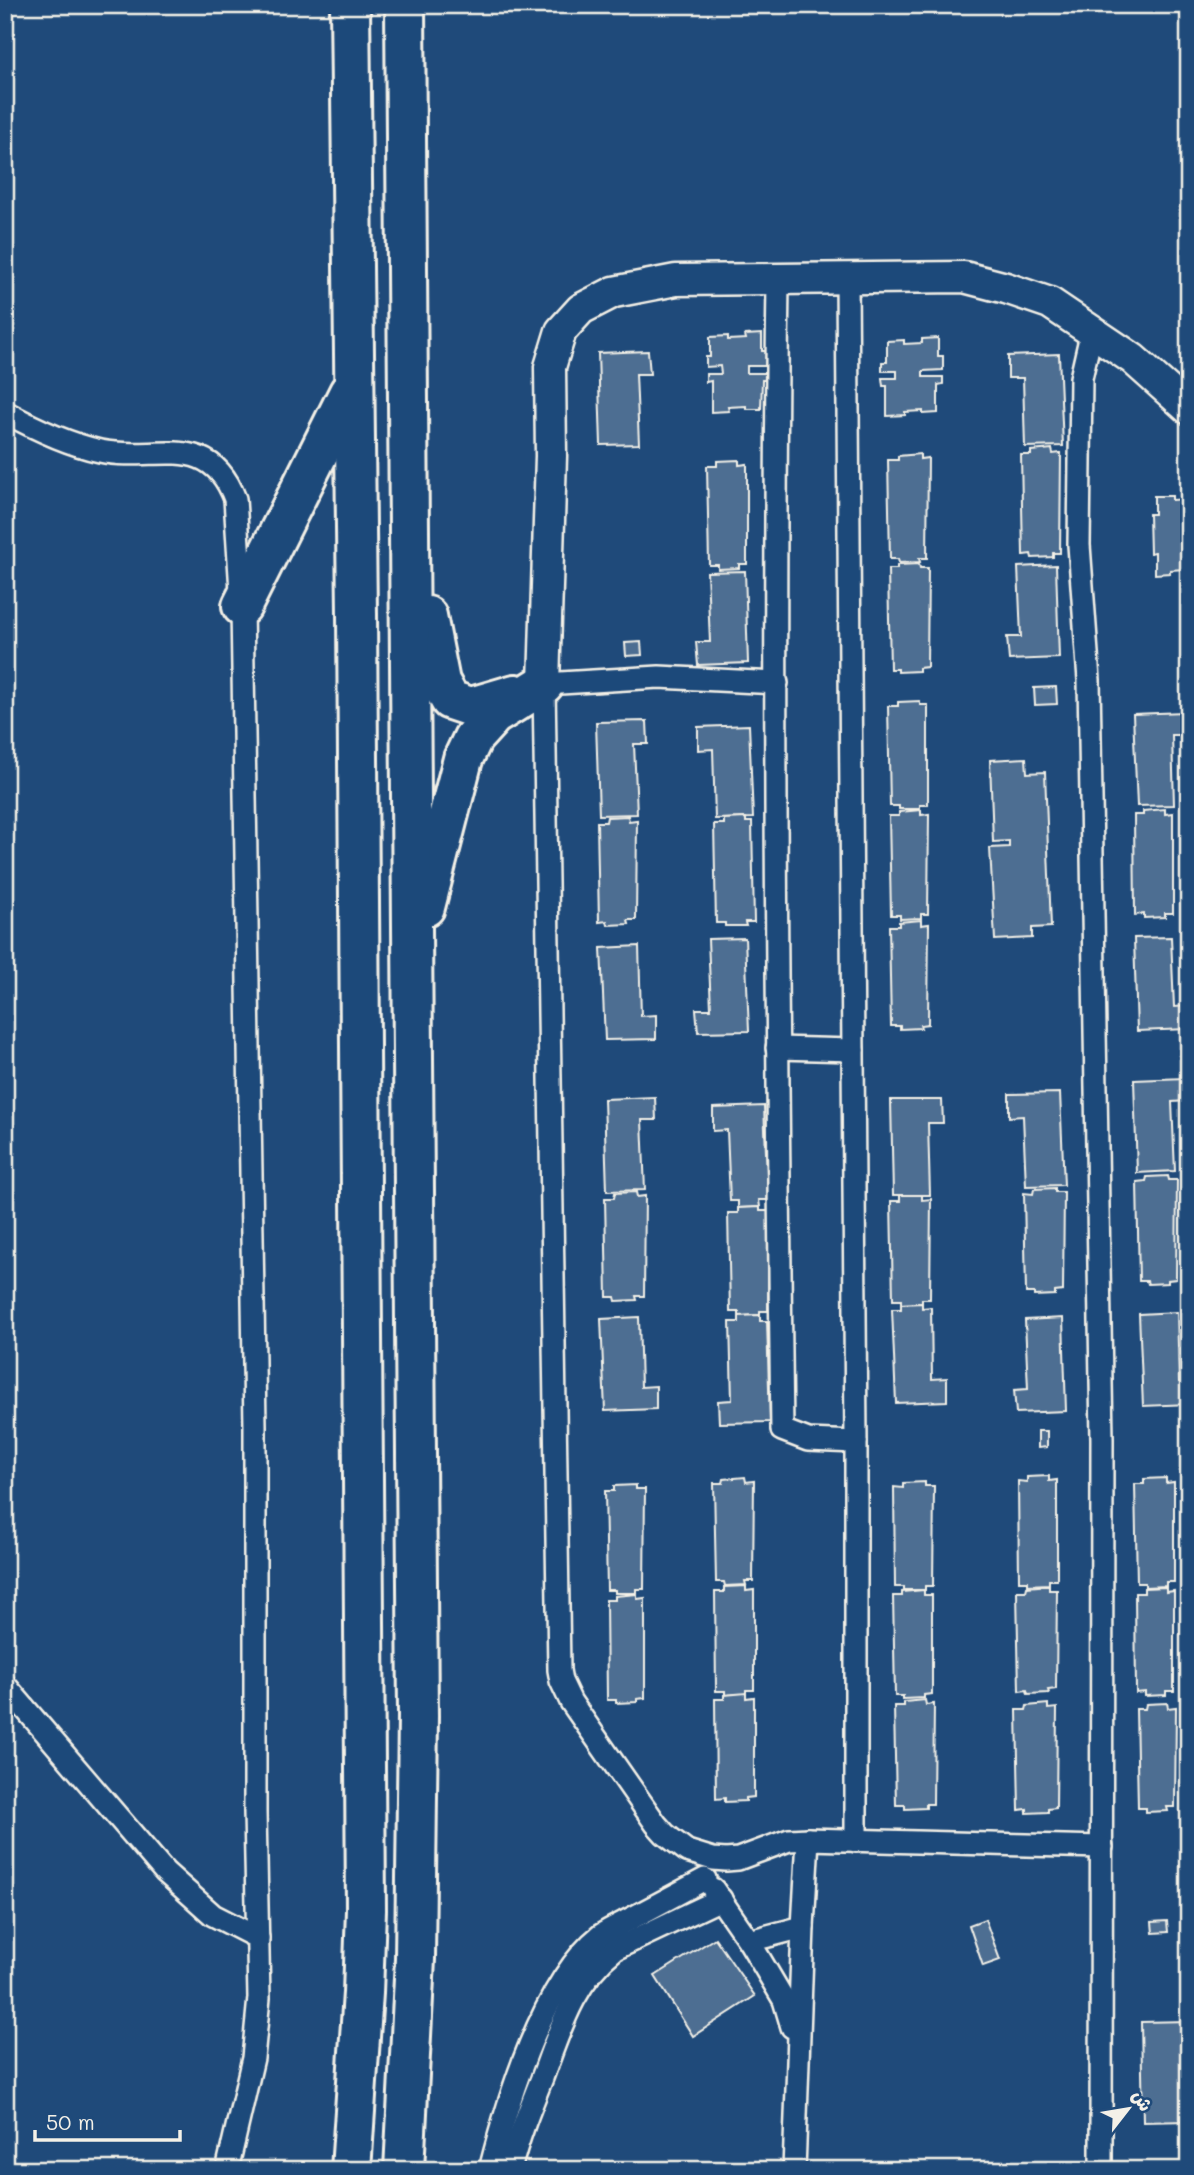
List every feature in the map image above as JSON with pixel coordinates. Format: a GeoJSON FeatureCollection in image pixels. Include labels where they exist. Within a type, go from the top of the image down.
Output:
{"type":"FeatureCollection","features":[{"type":"Feature","properties":{"kind":"highway"},"geometry":{"type":"LineString","coordinates":[[350,5],[366,1910],[351,2170]]}},
{"type":"Feature","properties":{"kind":"highway"},"geometry":{"type":"LineString","coordinates":[[404,2170],[415,1959],[418,1716],[405,5]]}},
{"type":"Feature","properties":{"kind":"highway"},"geometry":{"type":"LineString","coordinates":[[242,606],[353,384]]}},
{"type":"Feature","properties":{"kind":"highway"},"geometry":{"type":"LineString","coordinates":[[409,524],[440,682],[450,700],[471,707],[544,684]]}},
{"type":"Feature","properties":{"kind":"highway"},"geometry":{"type":"LineString","coordinates":[[411,963],[463,758],[473,738],[494,715],[544,684]]}},
{"type":"Feature","properties":{"kind":"street"},"geometry":{"type":"LineString","coordinates":[[797,2053],[787,2006],[749,1941],[721,1899],[677,1844],[656,1824],[571,1702],[559,1670],[544,684],[551,456],[550,367],[561,331],[581,309],[614,292],[676,280],[964,277],[1050,303],[1133,359],[1189,409]]}},
{"type":"Feature","properties":{"kind":"street"},"geometry":{"type":"LineString","coordinates":[[847,279],[856,1441],[856,1840]]}},
{"type":"Feature","properties":{"kind":"street"},"geometry":{"type":"LineString","coordinates":[[778,280],[778,1048],[782,1430],[808,1440],[856,1441]]}},
{"type":"Feature","properties":{"kind":"street"},"geometry":{"type":"LineString","coordinates":[[1093,330],[1081,378],[1079,545],[1089,680],[1102,1439],[1101,2170]]}},
{"type":"Feature","properties":{"kind":"street"},"geometry":{"type":"LineString","coordinates":[[5,412],[95,450],[120,454],[184,453],[198,457],[222,473],[235,499],[242,606],[255,1426],[255,1812],[259,1998],[253,2058],[227,2170]]}},
{"type":"Feature","properties":{"kind":"street"},"geometry":{"type":"LineString","coordinates":[[544,684],[659,677],[777,682]]}},
{"type":"Feature","properties":{"kind":"street"},"geometry":{"type":"LineString","coordinates":[[778,1048],[853,1050]]}},
{"type":"Feature","properties":{"kind":"street"},"geometry":{"type":"LineString","coordinates":[[5,1685],[165,1872],[214,1914],[258,1938]]}},
{"type":"Feature","properties":{"kind":"street"},"geometry":{"type":"LineString","coordinates":[[677,1844],[699,1856],[726,1860],[751,1855],[789,1840],[808,1839],[1102,1847]]}},
{"type":"Feature","properties":{"kind":"street"},"geometry":{"type":"LineString","coordinates":[[796,2167],[797,2053],[808,1839]]}},
{"type":"Feature","properties":{"kind":"street"},"geometry":{"type":"LineString","coordinates":[[490,2170],[501,2128],[532,2042],[557,1986],[570,1966],[603,1933],[705,1879]]}},
{"type":"Feature","properties":{"kind":"street"},"geometry":{"type":"LineString","coordinates":[[510,2170],[516,2146],[568,2009],[585,1979],[615,1949],[721,1899]]}},
{"type":"Feature","properties":{"kind":"street"},"geometry":{"type":"LineString","coordinates":[[749,1941],[803,1927]]}},
{"type":"Feature","properties":{"kind":"building"},"geometry":{"type":"Polygon","coordinates":[[[762,334],[762,351],[767,351],[767,366],[747,366],[747,373],[767,373],[767,380],[762,380],[761,409],[728,407],[729,411],[711,412],[711,381],[706,382],[706,374],[721,374],[720,366],[706,367],[706,357],[710,357],[710,337],[746,339],[745,335],[762,334]]]}},
{"type":"Feature","properties":{"kind":"building"},"geometry":{"type":"Polygon","coordinates":[[[938,338],[938,356],[943,356],[943,370],[923,371],[923,377],[943,377],[943,384],[938,385],[938,413],[905,412],[905,415],[887,416],[887,386],[883,386],[882,378],[897,378],[897,371],[882,371],[882,362],[887,362],[887,341],[922,343],[922,339],[938,338]]]}},
{"type":"Feature","properties":{"kind":"building"},"geometry":{"type":"Polygon","coordinates":[[[648,351],[650,374],[636,374],[639,444],[601,445],[598,353],[648,351]]]}},
{"type":"Feature","properties":{"kind":"building"},"geometry":{"type":"Polygon","coordinates":[[[1059,354],[1063,446],[1025,447],[1023,378],[1008,378],[1008,356],[1059,354]]]}},
{"type":"Feature","properties":{"kind":"building"},"geometry":{"type":"Polygon","coordinates":[[[1052,449],[1053,454],[1061,453],[1060,553],[1053,553],[1053,557],[1032,558],[1031,554],[1023,555],[1021,455],[1052,449]]]}},
{"type":"Feature","properties":{"kind":"building"},"geometry":{"type":"Polygon","coordinates":[[[920,454],[920,459],[928,458],[927,558],[919,558],[920,562],[899,563],[898,559],[890,559],[888,460],[920,454]]]}},
{"type":"Feature","properties":{"kind":"building"},"geometry":{"type":"Polygon","coordinates":[[[739,460],[739,465],[747,464],[747,564],[739,564],[739,568],[718,569],[718,565],[709,565],[707,466],[717,466],[717,461],[739,460]]]}},
{"type":"Feature","properties":{"kind":"building"},"geometry":{"type":"Polygon","coordinates":[[[1154,496],[1172,496],[1172,500],[1189,499],[1189,572],[1185,569],[1155,574],[1155,552],[1150,553],[1149,514],[1154,514],[1154,496]]]}},
{"type":"Feature","properties":{"kind":"building"},"geometry":{"type":"Polygon","coordinates":[[[919,564],[920,568],[928,568],[927,667],[919,668],[919,671],[898,672],[898,669],[890,669],[888,569],[897,569],[897,565],[919,564]]]}},
{"type":"Feature","properties":{"kind":"building"},"geometry":{"type":"Polygon","coordinates":[[[1056,565],[1059,658],[1009,660],[1007,637],[1021,637],[1018,567],[1056,565]]]}},
{"type":"Feature","properties":{"kind":"building"},"geometry":{"type":"Polygon","coordinates":[[[745,571],[748,663],[698,665],[696,642],[710,642],[707,572],[745,571]]]}},
{"type":"Feature","properties":{"kind":"building"},"geometry":{"type":"Polygon","coordinates":[[[641,642],[642,655],[626,656],[625,643],[641,642]]]}},
{"type":"Feature","properties":{"kind":"building"},"geometry":{"type":"Polygon","coordinates":[[[1056,687],[1057,704],[1035,705],[1034,688],[1056,687]]]}},
{"type":"Feature","properties":{"kind":"building"},"geometry":{"type":"Polygon","coordinates":[[[920,701],[920,705],[928,705],[928,805],[920,805],[920,809],[899,809],[899,806],[890,806],[888,706],[898,706],[898,702],[920,701]]]}},
{"type":"Feature","properties":{"kind":"building"},"geometry":{"type":"Polygon","coordinates":[[[1184,712],[1186,735],[1172,735],[1174,805],[1137,806],[1133,714],[1184,712]]]}},
{"type":"Feature","properties":{"kind":"building"},"geometry":{"type":"Polygon","coordinates":[[[647,721],[648,744],[634,744],[637,814],[599,815],[596,722],[647,721]]]}},
{"type":"Feature","properties":{"kind":"building"},"geometry":{"type":"Polygon","coordinates":[[[749,725],[753,818],[715,819],[713,749],[698,750],[698,727],[749,725]]]}},
{"type":"Feature","properties":{"kind":"building"},"geometry":{"type":"Polygon","coordinates":[[[1026,758],[1027,773],[1045,772],[1051,927],[1032,928],[1032,938],[995,940],[990,848],[1009,847],[1009,841],[993,842],[990,760],[1026,758]]]}},
{"type":"Feature","properties":{"kind":"building"},"geometry":{"type":"Polygon","coordinates":[[[1165,809],[1165,814],[1173,813],[1173,913],[1165,913],[1165,917],[1144,918],[1144,914],[1135,915],[1134,815],[1143,815],[1143,811],[1165,809]]]}},
{"type":"Feature","properties":{"kind":"building"},"geometry":{"type":"Polygon","coordinates":[[[921,810],[921,815],[929,814],[928,914],[921,914],[921,918],[900,919],[900,915],[891,915],[889,816],[921,810]]]}},
{"type":"Feature","properties":{"kind":"building"},"geometry":{"type":"Polygon","coordinates":[[[628,816],[629,821],[637,820],[636,920],[628,920],[629,924],[608,925],[607,921],[599,922],[597,822],[606,822],[607,817],[628,816]]]}},
{"type":"Feature","properties":{"kind":"building"},"geometry":{"type":"Polygon","coordinates":[[[746,818],[746,822],[752,822],[754,922],[745,922],[746,926],[725,926],[725,923],[716,923],[714,824],[724,824],[724,819],[746,818]]]}},
{"type":"Feature","properties":{"kind":"building"},"geometry":{"type":"Polygon","coordinates":[[[921,920],[921,925],[929,924],[928,1024],[920,1025],[921,1028],[900,1029],[900,1026],[891,1026],[889,926],[921,920]]]}},
{"type":"Feature","properties":{"kind":"building"},"geometry":{"type":"Polygon","coordinates":[[[1171,937],[1174,1007],[1188,1006],[1188,1029],[1137,1031],[1134,938],[1171,937]]]}},
{"type":"Feature","properties":{"kind":"building"},"geometry":{"type":"Polygon","coordinates":[[[745,938],[749,1031],[698,1032],[696,1009],[711,1009],[708,939],[745,938]]]}},
{"type":"Feature","properties":{"kind":"building"},"geometry":{"type":"Polygon","coordinates":[[[639,946],[641,1016],[656,1015],[656,1039],[605,1040],[601,948],[639,946]]]}},
{"type":"Feature","properties":{"kind":"building"},"geometry":{"type":"Polygon","coordinates":[[[1185,1078],[1187,1101],[1172,1102],[1175,1171],[1137,1173],[1134,1080],[1185,1078]]]}},
{"type":"Feature","properties":{"kind":"building"},"geometry":{"type":"Polygon","coordinates":[[[1060,1093],[1064,1185],[1026,1186],[1023,1116],[1009,1117],[1009,1094],[1060,1093]]]}},
{"type":"Feature","properties":{"kind":"building"},"geometry":{"type":"Polygon","coordinates":[[[655,1097],[656,1120],[642,1120],[645,1190],[607,1191],[604,1099],[655,1097]]]}},
{"type":"Feature","properties":{"kind":"building"},"geometry":{"type":"Polygon","coordinates":[[[891,1100],[942,1100],[943,1123],[928,1123],[930,1195],[893,1195],[891,1100]]]}},
{"type":"Feature","properties":{"kind":"building"},"geometry":{"type":"Polygon","coordinates":[[[764,1106],[768,1200],[759,1200],[760,1207],[738,1208],[738,1201],[730,1201],[727,1130],[713,1131],[713,1108],[764,1106]]]}},
{"type":"Feature","properties":{"kind":"building"},"geometry":{"type":"Polygon","coordinates":[[[1168,1176],[1169,1180],[1177,1180],[1176,1279],[1168,1280],[1168,1283],[1148,1284],[1147,1281],[1139,1281],[1137,1182],[1146,1181],[1147,1177],[1168,1176]]]}},
{"type":"Feature","properties":{"kind":"building"},"geometry":{"type":"Polygon","coordinates":[[[1055,1188],[1055,1192],[1064,1192],[1063,1291],[1055,1292],[1055,1295],[1034,1296],[1034,1293],[1026,1293],[1024,1193],[1033,1194],[1034,1189],[1055,1188]]]}},
{"type":"Feature","properties":{"kind":"building"},"geometry":{"type":"Polygon","coordinates":[[[636,1192],[637,1197],[645,1196],[644,1296],[636,1296],[637,1300],[616,1301],[615,1297],[607,1297],[605,1198],[614,1198],[615,1193],[636,1192]]]}},
{"type":"Feature","properties":{"kind":"building"},"geometry":{"type":"Polygon","coordinates":[[[900,1195],[922,1195],[922,1200],[931,1199],[930,1299],[922,1299],[922,1303],[901,1304],[901,1300],[893,1300],[891,1201],[900,1201],[900,1195]]]}},
{"type":"Feature","properties":{"kind":"building"},"geometry":{"type":"Polygon","coordinates":[[[760,1207],[760,1211],[768,1211],[768,1311],[760,1311],[760,1315],[739,1316],[739,1312],[730,1312],[728,1213],[738,1213],[738,1208],[760,1207]]]}},
{"type":"Feature","properties":{"kind":"building"},"geometry":{"type":"Polygon","coordinates":[[[922,1303],[922,1308],[931,1307],[932,1379],[947,1378],[947,1401],[896,1403],[892,1309],[901,1309],[901,1304],[922,1303]]]}},
{"type":"Feature","properties":{"kind":"building"},"geometry":{"type":"Polygon","coordinates":[[[1177,1312],[1179,1382],[1189,1382],[1189,1404],[1143,1406],[1139,1314],[1177,1312]]]}},
{"type":"Feature","properties":{"kind":"building"},"geometry":{"type":"Polygon","coordinates":[[[760,1315],[760,1321],[767,1321],[770,1422],[719,1423],[718,1401],[732,1400],[730,1322],[739,1322],[739,1316],[760,1315]]]}},
{"type":"Feature","properties":{"kind":"building"},"geometry":{"type":"Polygon","coordinates":[[[639,1317],[641,1387],[656,1386],[656,1409],[605,1411],[601,1319],[639,1317]]]}},
{"type":"Feature","properties":{"kind":"building"},"geometry":{"type":"Polygon","coordinates":[[[1063,1318],[1066,1411],[1016,1413],[1014,1390],[1028,1389],[1025,1320],[1063,1318]]]}},
{"type":"Feature","properties":{"kind":"building"},"geometry":{"type":"Polygon","coordinates":[[[1038,1431],[1047,1431],[1047,1447],[1038,1448],[1038,1431]]]}},
{"type":"Feature","properties":{"kind":"building"},"geometry":{"type":"Polygon","coordinates":[[[1049,1476],[1049,1481],[1057,1480],[1057,1580],[1049,1580],[1049,1584],[1028,1585],[1028,1581],[1019,1581],[1018,1481],[1027,1482],[1027,1477],[1049,1476]]]}},
{"type":"Feature","properties":{"kind":"building"},"geometry":{"type":"Polygon","coordinates":[[[745,1477],[746,1482],[754,1481],[753,1581],[745,1581],[746,1585],[725,1586],[724,1582],[716,1582],[714,1483],[745,1477]]]}},
{"type":"Feature","properties":{"kind":"building"},"geometry":{"type":"Polygon","coordinates":[[[1166,1478],[1166,1483],[1174,1482],[1174,1582],[1166,1582],[1166,1586],[1145,1587],[1145,1583],[1137,1583],[1135,1484],[1144,1484],[1144,1479],[1166,1478]]]}},
{"type":"Feature","properties":{"kind":"building"},"geometry":{"type":"Polygon","coordinates":[[[925,1482],[925,1486],[934,1486],[933,1586],[925,1586],[925,1590],[904,1590],[904,1587],[895,1587],[894,1487],[903,1488],[903,1483],[925,1482]]]}},
{"type":"Feature","properties":{"kind":"building"},"geometry":{"type":"Polygon","coordinates":[[[636,1485],[636,1489],[645,1489],[644,1589],[636,1589],[636,1593],[615,1593],[615,1590],[607,1590],[605,1491],[614,1491],[614,1486],[636,1485]]]}},
{"type":"Feature","properties":{"kind":"building"},"geometry":{"type":"Polygon","coordinates":[[[1049,1585],[1049,1590],[1057,1590],[1056,1689],[1048,1690],[1049,1693],[1028,1694],[1027,1690],[1019,1691],[1017,1591],[1049,1585]]]}},
{"type":"Feature","properties":{"kind":"building"},"geometry":{"type":"Polygon","coordinates":[[[746,1586],[746,1591],[754,1590],[754,1690],[746,1690],[746,1694],[725,1695],[725,1691],[716,1691],[715,1592],[724,1592],[724,1587],[746,1586]]]}},
{"type":"Feature","properties":{"kind":"building"},"geometry":{"type":"Polygon","coordinates":[[[1166,1587],[1166,1592],[1174,1591],[1174,1691],[1166,1691],[1166,1695],[1145,1696],[1145,1692],[1136,1693],[1135,1593],[1144,1593],[1144,1588],[1166,1587]]]}},
{"type":"Feature","properties":{"kind":"building"},"geometry":{"type":"Polygon","coordinates":[[[924,1590],[924,1595],[932,1595],[932,1694],[924,1695],[924,1698],[903,1699],[903,1696],[895,1696],[893,1596],[902,1596],[902,1592],[924,1590]]]}},
{"type":"Feature","properties":{"kind":"building"},"geometry":{"type":"Polygon","coordinates":[[[637,1594],[637,1599],[645,1598],[645,1698],[637,1699],[637,1702],[616,1703],[616,1700],[607,1700],[606,1600],[615,1600],[615,1596],[637,1594]]]}},
{"type":"Feature","properties":{"kind":"building"},"geometry":{"type":"Polygon","coordinates":[[[746,1693],[746,1698],[754,1697],[754,1797],[746,1798],[746,1801],[725,1802],[725,1798],[716,1799],[715,1699],[724,1699],[724,1695],[746,1693]]]}},
{"type":"Feature","properties":{"kind":"building"},"geometry":{"type":"Polygon","coordinates":[[[925,1700],[926,1705],[934,1704],[933,1804],[926,1804],[926,1808],[905,1809],[905,1805],[896,1805],[894,1706],[925,1700]]]}},
{"type":"Feature","properties":{"kind":"building"},"geometry":{"type":"Polygon","coordinates":[[[1167,1703],[1168,1708],[1176,1707],[1175,1807],[1167,1807],[1168,1811],[1146,1812],[1146,1808],[1138,1808],[1136,1709],[1145,1709],[1146,1704],[1167,1703]]]}},
{"type":"Feature","properties":{"kind":"building"},"geometry":{"type":"Polygon","coordinates":[[[1048,1704],[1048,1709],[1057,1708],[1056,1808],[1048,1809],[1048,1812],[1027,1813],[1027,1809],[1019,1810],[1017,1710],[1048,1704]]]}},
{"type":"Feature","properties":{"kind":"building"},"geometry":{"type":"Polygon","coordinates":[[[985,1919],[1000,1960],[983,1966],[969,1925],[985,1919]]]}},
{"type":"Feature","properties":{"kind":"building"},"geometry":{"type":"Polygon","coordinates":[[[1167,1921],[1168,1932],[1153,1933],[1152,1922],[1167,1921]]]}},
{"type":"Feature","properties":{"kind":"building"},"geometry":{"type":"Polygon","coordinates":[[[715,1938],[755,1996],[693,2036],[655,1976],[715,1938]]]}},
{"type":"Feature","properties":{"kind":"building"},"geometry":{"type":"Polygon","coordinates":[[[1189,2021],[1189,2121],[1143,2122],[1141,2022],[1189,2021]]]}}]}
